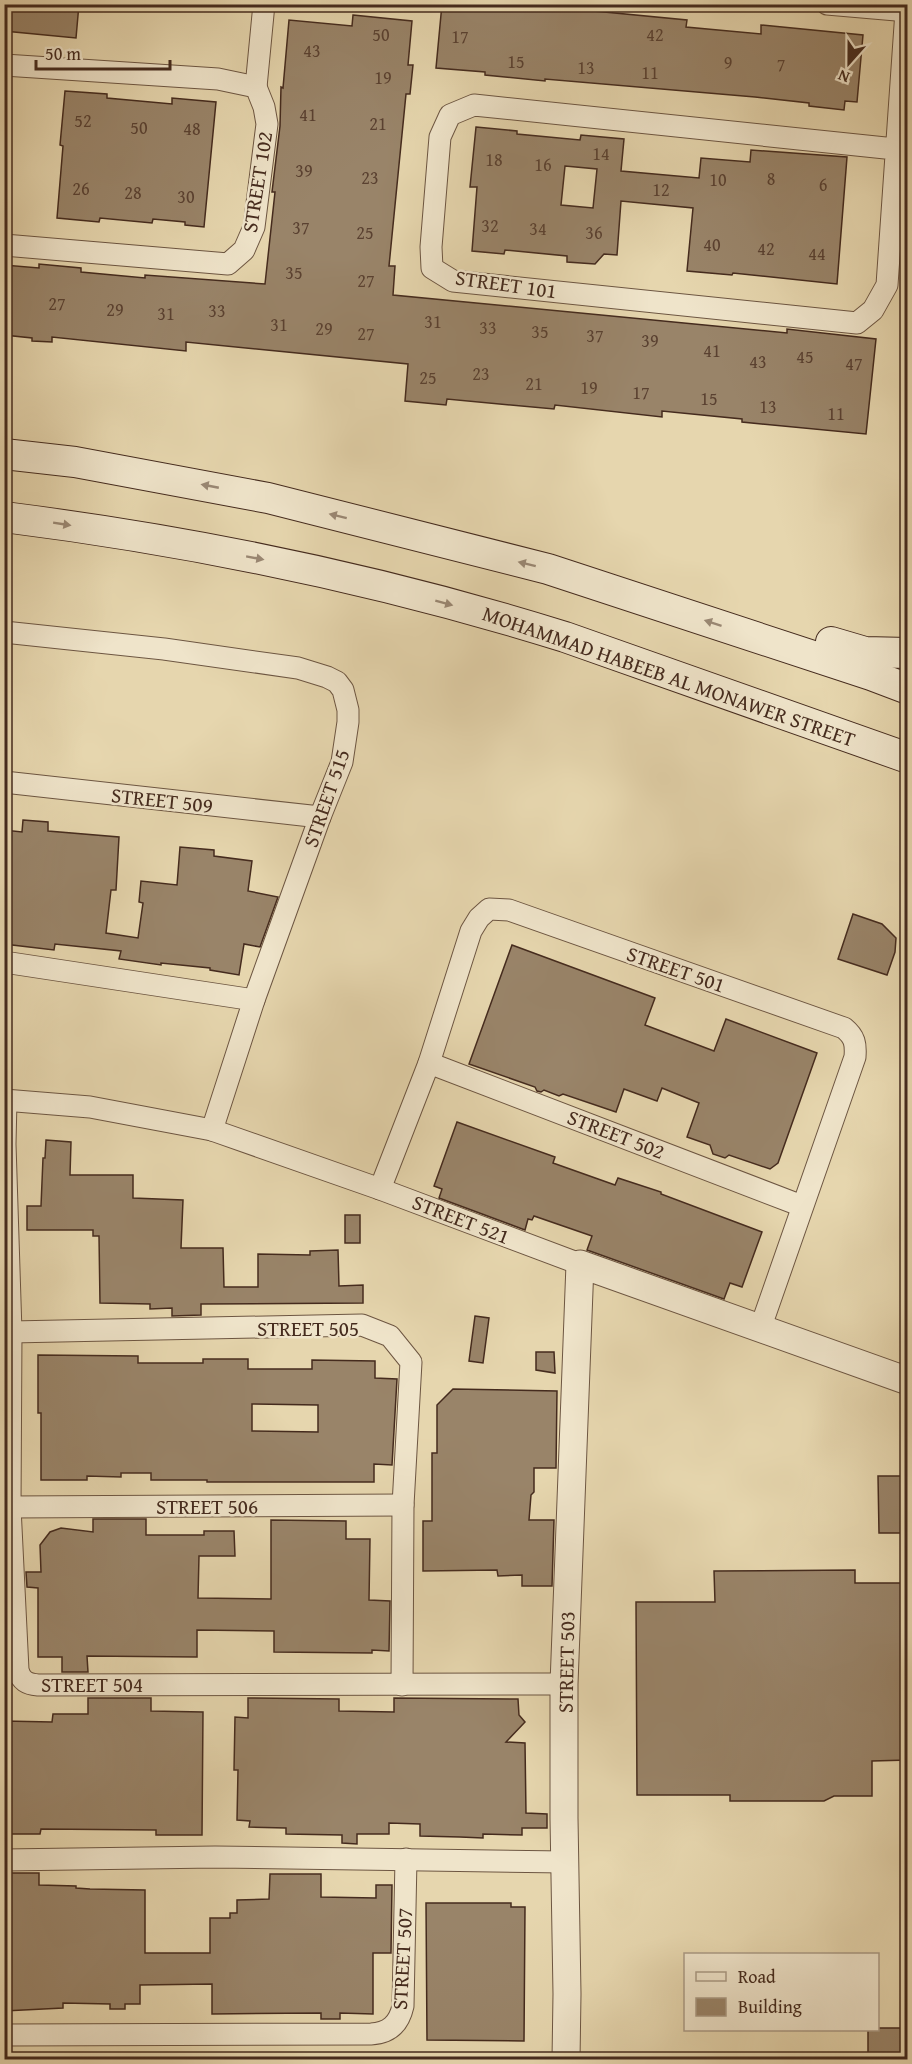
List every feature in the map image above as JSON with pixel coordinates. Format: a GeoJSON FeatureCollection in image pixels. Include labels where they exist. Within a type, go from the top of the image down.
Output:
{"type":"FeatureCollection","features":[{"type":"Feature","properties":{"kind":"main road"},"geometry":{"type":"LineString","coordinates":[[4,454],[75,462],[268,498],[548,569],[908,689]]}},
{"type":"Feature","properties":{"kind":"main road","name":"MOHAMMAD HABEEB AL MONAWER STREET"},"geometry":{"type":"LineString","coordinates":[[4,517],[62,524],[273,561],[513,620],[908,758]]}},
{"type":"Feature","properties":{"kind":"main road"},"geometry":{"type":"LineString","coordinates":[[745,633],[779,630],[865,652],[908,652]]}},
{"type":"Feature","properties":{"kind":"street"},"geometry":{"type":"LineString","coordinates":[[4,65],[218,79],[256,87],[264,4]]}},
{"type":"Feature","properties":{"kind":"street"},"geometry":{"type":"LineString","coordinates":[[827,4],[907,11]]}},
{"type":"Feature","properties":{"kind":"street","name":"STREET 101"},"geometry":{"type":"LineString","coordinates":[[895,149],[474,105],[450,115],[440,137],[430,247],[432,268],[453,281],[857,322],[873,310],[887,285],[895,149],[907,11]]}},
{"type":"Feature","properties":{"kind":"street","name":"STREET 102"},"geometry":{"type":"LineString","coordinates":[[4,245],[228,264],[244,250],[254,227],[267,124],[264,107],[256,87]]}},
{"type":"Feature","properties":{"kind":"street","name":"STREET 515"},"geometry":{"type":"LineString","coordinates":[[4,632],[164,649],[298,668],[315,672],[337,682],[343,690],[348,710],[342,762],[254,1000],[212,1130]]}},
{"type":"Feature","properties":{"kind":"street","name":"STREET 509"},"geometry":{"type":"LineString","coordinates":[[4,782],[320,818]]}},
{"type":"Feature","properties":{"kind":"street","name":"STREET 501"},"geometry":{"type":"LineString","coordinates":[[380,1189],[429,1063],[471,932],[479,918],[489,909],[509,910],[844,1028],[851,1034],[856,1044],[855,1057],[760,1329]]}},
{"type":"Feature","properties":{"kind":"street"},"geometry":{"type":"LineString","coordinates":[[4,962],[254,1000]]}},
{"type":"Feature","properties":{"kind":"street","name":"STREET 502"},"geometry":{"type":"LineString","coordinates":[[429,1063],[802,1206]]}},
{"type":"Feature","properties":{"kind":"street","name":"STREET 521"},"geometry":{"type":"LineString","coordinates":[[5,1100],[90,1107],[212,1130],[908,1381]]}},
{"type":"Feature","properties":{"kind":"street","name":"STREET 504"},"geometry":{"type":"LineString","coordinates":[[5,1100],[10,1332],[10,1507],[18,1670],[25,1682],[38,1685],[564,1684]]}},
{"type":"Feature","properties":{"kind":"street","name":"STREET 503"},"geometry":{"type":"LineString","coordinates":[[566,2060],[564,1684],[580,1264]]}},
{"type":"Feature","properties":{"kind":"street","name":"STREET 505"},"geometry":{"type":"LineString","coordinates":[[10,1332],[362,1326],[390,1336],[411,1362],[403,1505],[402,1685]]}},
{"type":"Feature","properties":{"kind":"street","name":"STREET 506"},"geometry":{"type":"LineString","coordinates":[[10,1507],[403,1505]]}},
{"type":"Feature","properties":{"kind":"street"},"geometry":{"type":"LineString","coordinates":[[4,1860],[214,1857],[565,1862]]}},
{"type":"Feature","properties":{"kind":"street","name":"STREET 507"},"geometry":{"type":"LineString","coordinates":[[4,2036],[371,2034],[386,2031],[398,2021],[403,2006],[406,1859]]}},
{"type":"Feature","properties":{"kind":"building"},"geometry":{"type":"Polygon","coordinates":[[[4,4],[79,4],[76,38],[4,31],[4,4]]]}},
{"type":"Feature","properties":{"kind":"building"},"geometry":{"type":"Polygon","coordinates":[[[442,4],[553,4],[553,7],[687,20],[686,27],[761,34],[761,25],[863,35],[857,102],[845,101],[844,110],[809,106],[809,103],[755,97],[545,79],[545,81],[485,75],[485,72],[436,68],[442,4]]]}},
{"type":"Feature","properties":{"kind":"building"},"geometry":{"type":"Polygon","coordinates":[[[353,15],[412,21],[408,65],[413,65],[410,94],[406,94],[389,266],[395,266],[393,295],[787,333],[787,329],[876,339],[866,434],[742,422],[742,419],[662,411],[662,417],[555,405],[554,409],[447,399],[446,405],[405,401],[408,364],[186,342],[186,351],[52,337],[52,342],[32,341],[32,338],[4,335],[4,265],[39,268],[39,264],[81,268],[81,272],[145,278],[145,275],[265,284],[275,192],[272,192],[280,126],[281,87],[283,88],[289,20],[352,26],[353,15]]]}},
{"type":"Feature","properties":{"kind":"building"},"geometry":{"type":"Polygon","coordinates":[[[65,91],[107,94],[107,98],[172,104],[172,98],[216,102],[204,227],[185,225],[185,222],[153,219],[152,223],[100,218],[99,222],[57,218],[65,91]]]}},
{"type":"Feature","properties":{"kind":"building"},"geometry":{"type":"Polygon","coordinates":[[[476,127],[517,131],[517,134],[580,140],[581,135],[624,139],[621,171],[699,178],[701,158],[750,162],[751,150],[847,157],[837,284],[733,273],[732,275],[687,271],[693,208],[621,201],[617,255],[604,254],[595,264],[567,262],[567,256],[505,250],[504,254],[472,251],[477,187],[470,187],[476,127]],[[565,166],[561,205],[593,208],[597,169],[565,166]]]}},
{"type":"Feature","properties":{"kind":"building"},"geometry":{"type":"Polygon","coordinates":[[[23,820],[48,822],[48,831],[119,837],[116,890],[111,890],[106,933],[138,938],[143,903],[139,902],[141,881],[177,885],[180,847],[214,850],[214,856],[252,861],[248,891],[278,897],[260,947],[244,944],[239,975],[210,970],[210,968],[161,963],[161,965],[119,959],[121,951],[55,944],[54,950],[4,944],[4,830],[22,832],[23,820]]]}},
{"type":"Feature","properties":{"kind":"building"},"geometry":{"type":"Polygon","coordinates":[[[853,914],[882,924],[896,938],[895,952],[887,975],[838,959],[853,914]]]}},
{"type":"Feature","properties":{"kind":"building"},"geometry":{"type":"Polygon","coordinates":[[[512,945],[655,998],[645,1025],[714,1051],[726,1019],[817,1053],[778,1163],[770,1169],[729,1155],[725,1158],[713,1154],[710,1145],[687,1137],[699,1103],[662,1088],[657,1101],[624,1089],[616,1112],[563,1094],[559,1096],[544,1090],[537,1091],[535,1087],[469,1064],[512,945]]]}},
{"type":"Feature","properties":{"kind":"building"},"geometry":{"type":"Polygon","coordinates":[[[457,1122],[555,1157],[553,1163],[615,1185],[618,1178],[661,1192],[661,1194],[762,1232],[742,1287],[730,1283],[724,1299],[587,1250],[592,1236],[534,1216],[532,1220],[528,1219],[525,1230],[439,1198],[442,1189],[434,1186],[457,1122]]]}},
{"type":"Feature","properties":{"kind":"building"},"geometry":{"type":"Polygon","coordinates":[[[46,1140],[71,1142],[70,1175],[133,1175],[133,1198],[183,1200],[181,1248],[223,1248],[224,1287],[258,1287],[258,1254],[310,1255],[310,1251],[338,1250],[339,1286],[363,1285],[363,1303],[201,1304],[201,1315],[172,1316],[172,1308],[150,1309],[150,1304],[100,1303],[99,1236],[93,1236],[93,1230],[27,1230],[27,1206],[41,1206],[46,1140]]]}},
{"type":"Feature","properties":{"kind":"building"},"geometry":{"type":"Polygon","coordinates":[[[345,1215],[360,1215],[360,1243],[345,1243],[345,1215]]]}},
{"type":"Feature","properties":{"kind":"building"},"geometry":{"type":"Polygon","coordinates":[[[475,1316],[489,1318],[483,1363],[469,1361],[475,1316]]]}},
{"type":"Feature","properties":{"kind":"building"},"geometry":{"type":"Polygon","coordinates":[[[536,1352],[554,1352],[555,1373],[536,1370],[536,1352]]]}},
{"type":"Feature","properties":{"kind":"building"},"geometry":{"type":"Polygon","coordinates":[[[38,1355],[138,1356],[138,1363],[203,1363],[203,1359],[248,1359],[248,1369],[312,1369],[312,1360],[375,1361],[375,1378],[397,1379],[392,1465],[374,1464],[374,1482],[151,1480],[151,1473],[121,1473],[121,1477],[87,1476],[87,1480],[41,1480],[41,1413],[38,1413],[38,1355]],[[252,1404],[252,1431],[318,1432],[318,1405],[252,1404]]]}},
{"type":"Feature","properties":{"kind":"building"},"geometry":{"type":"Polygon","coordinates":[[[453,1389],[557,1391],[556,1468],[534,1468],[534,1492],[531,1495],[529,1520],[554,1520],[552,1586],[522,1586],[522,1575],[498,1576],[497,1570],[423,1571],[423,1521],[432,1521],[432,1453],[437,1453],[437,1405],[453,1389]]]}},
{"type":"Feature","properties":{"kind":"building"},"geometry":{"type":"Polygon","coordinates":[[[878,1476],[908,1476],[908,1533],[879,1533],[878,1476]]]}},
{"type":"Feature","properties":{"kind":"building"},"geometry":{"type":"Polygon","coordinates":[[[93,1519],[146,1519],[146,1535],[204,1535],[204,1531],[234,1531],[235,1556],[199,1556],[198,1598],[271,1599],[271,1520],[346,1521],[346,1539],[370,1539],[369,1600],[390,1601],[389,1651],[372,1650],[372,1653],[274,1652],[274,1631],[197,1630],[197,1657],[87,1656],[88,1672],[62,1672],[62,1657],[38,1657],[38,1588],[27,1587],[26,1572],[41,1572],[40,1545],[50,1532],[61,1528],[93,1532],[93,1519]]]}},
{"type":"Feature","properties":{"kind":"building"},"geometry":{"type":"Polygon","coordinates":[[[855,1570],[855,1583],[906,1583],[908,1760],[872,1761],[872,1796],[834,1796],[824,1801],[730,1801],[730,1795],[637,1795],[636,1602],[715,1602],[714,1571],[855,1570]]]}},
{"type":"Feature","properties":{"kind":"building"},"geometry":{"type":"Polygon","coordinates":[[[88,1698],[151,1698],[151,1711],[203,1712],[202,1835],[156,1835],[156,1830],[41,1829],[40,1834],[5,1834],[4,1721],[52,1722],[53,1714],[88,1714],[88,1698]]]}},
{"type":"Feature","properties":{"kind":"building"},"geometry":{"type":"Polygon","coordinates":[[[248,1698],[339,1699],[339,1711],[394,1712],[394,1698],[518,1699],[519,1715],[525,1722],[506,1742],[525,1743],[526,1813],[547,1814],[547,1828],[522,1828],[522,1835],[483,1834],[483,1838],[420,1836],[420,1824],[389,1823],[389,1834],[357,1834],[357,1844],[342,1843],[342,1835],[286,1834],[286,1828],[249,1827],[250,1821],[237,1820],[238,1770],[234,1770],[235,1717],[248,1718],[248,1698]]]}},
{"type":"Feature","properties":{"kind":"building"},"geometry":{"type":"Polygon","coordinates":[[[4,1873],[39,1873],[39,1885],[145,1890],[145,1953],[210,1953],[210,1918],[230,1918],[230,1913],[237,1913],[237,1900],[269,1899],[270,1874],[321,1874],[321,1897],[376,1898],[376,1885],[392,1885],[391,1953],[373,1953],[373,2014],[340,2013],[340,2019],[321,2019],[321,2013],[212,2014],[212,1984],[140,1985],[140,2004],[125,2004],[125,2009],[110,2009],[110,2004],[63,2003],[63,2008],[4,2011],[4,1873]]]}},
{"type":"Feature","properties":{"kind":"building"},"geometry":{"type":"Polygon","coordinates":[[[426,1903],[511,1903],[511,1907],[525,1907],[524,2041],[427,2040],[426,1903]]]}},
{"type":"Feature","properties":{"kind":"building"},"geometry":{"type":"Polygon","coordinates":[[[879,2028],[908,2028],[908,2060],[868,2060],[868,2031],[879,2031],[879,2028]]]}}]}
